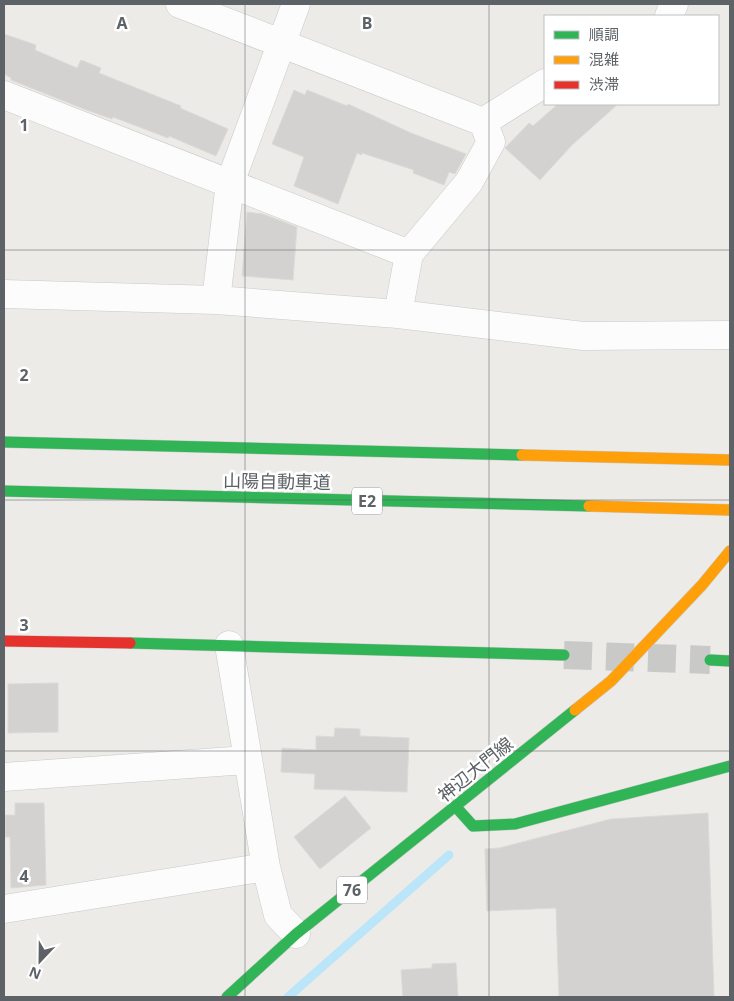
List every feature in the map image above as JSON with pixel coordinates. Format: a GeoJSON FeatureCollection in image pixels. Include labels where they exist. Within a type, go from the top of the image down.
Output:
{"type":"FeatureCollection","features":[{"type":"Feature","properties":{"kind":"main road","name":"山陽自動車道"},"geometry":{"type":"LineString","coordinates":[[4,442],[730,460]]}},
{"type":"Feature","properties":{"kind":"main road","name":"山陽自動車道"},"geometry":{"type":"LineString","coordinates":[[4,491],[730,510]]}},
{"type":"Feature","properties":{"kind":"main road","name":"神辺大門線"},"geometry":{"type":"LineString","coordinates":[[227,997],[296,934],[611,681],[702,585],[730,551]]}},
{"type":"Feature","properties":{"kind":"main road"},"geometry":{"type":"LineString","coordinates":[[4,641],[228,645],[564,655]]}},
{"type":"Feature","properties":{"kind":"main road"},"geometry":{"type":"LineString","coordinates":[[710,660],[730,661]]}},
{"type":"Feature","properties":{"kind":"main road"},"geometry":{"type":"LineString","coordinates":[[456,807],[474,826],[515,824],[730,766]]}},
{"type":"Feature","properties":{"kind":"street"},"geometry":{"type":"LineString","coordinates":[[180,4],[483,122],[491,142],[469,182],[409,254],[398,314]]}},
{"type":"Feature","properties":{"kind":"street"},"geometry":{"type":"LineString","coordinates":[[216,300],[230,183],[296,4]]}},
{"type":"Feature","properties":{"kind":"street"},"geometry":{"type":"LineString","coordinates":[[483,122],[544,84]]}},
{"type":"Feature","properties":{"kind":"street"},"geometry":{"type":"LineString","coordinates":[[4,94],[409,254]]}},
{"type":"Feature","properties":{"kind":"street"},"geometry":{"type":"LineString","coordinates":[[4,294],[216,300],[398,314],[583,336],[730,335]]}},
{"type":"Feature","properties":{"kind":"street"},"geometry":{"type":"LineString","coordinates":[[228,645],[266,867],[278,915],[296,934]]}},
{"type":"Feature","properties":{"kind":"street"},"geometry":{"type":"LineString","coordinates":[[4,777],[247,760]]}},
{"type":"Feature","properties":{"kind":"street"},"geometry":{"type":"LineString","coordinates":[[4,909],[266,867]]}},
{"type":"Feature","properties":{"kind":"building"},"geometry":{"type":"Polygon","coordinates":[[[4,34],[36,45],[35,50],[77,68],[81,60],[101,68],[99,73],[181,106],[180,108],[228,129],[216,156],[169,136],[168,138],[113,117],[112,119],[11,80],[11,78],[4,74],[4,34]]]}},
{"type":"Feature","properties":{"kind":"building"},"geometry":{"type":"Polygon","coordinates":[[[294,90],[305,95],[307,90],[347,106],[348,104],[411,133],[466,154],[455,174],[449,172],[444,185],[413,173],[414,170],[357,153],[338,204],[294,186],[304,157],[272,144],[294,90]]]}},
{"type":"Feature","properties":{"kind":"building"},"geometry":{"type":"Polygon","coordinates":[[[557,105],[617,105],[572,145],[540,180],[505,148],[529,123],[533,126],[557,105]]]}},
{"type":"Feature","properties":{"kind":"building"},"geometry":{"type":"Polygon","coordinates":[[[247,212],[263,214],[297,227],[293,280],[242,276],[247,212]]]}},
{"type":"Feature","properties":{"kind":"building"},"geometry":{"type":"Polygon","coordinates":[[[58,683],[58,732],[8,733],[8,684],[58,683]]]}},
{"type":"Feature","properties":{"kind":"building"},"geometry":{"type":"Polygon","coordinates":[[[335,728],[360,729],[360,736],[409,738],[407,792],[314,789],[315,774],[281,772],[282,748],[316,750],[316,736],[334,737],[335,728]]]}},
{"type":"Feature","properties":{"kind":"building"},"geometry":{"type":"Polygon","coordinates":[[[345,796],[371,828],[320,869],[294,837],[345,796]]]}},
{"type":"Feature","properties":{"kind":"building"},"geometry":{"type":"Polygon","coordinates":[[[15,803],[44,803],[46,885],[11,888],[10,837],[5,837],[5,815],[15,815],[15,803]]]}},
{"type":"Feature","properties":{"kind":"building"},"geometry":{"type":"Polygon","coordinates":[[[708,813],[714,997],[559,997],[556,908],[487,911],[485,849],[499,848],[611,819],[708,813]]]}},
{"type":"Feature","properties":{"kind":"building"},"geometry":{"type":"Polygon","coordinates":[[[456,963],[458,997],[403,997],[401,970],[432,968],[432,964],[456,963]]]}},
{"type":"Feature","properties":{"kind":"waterway"},"geometry":{"type":"LineString","coordinates":[[288,997],[449,855]]}},
{"type":"Feature","properties":{"kind":"tunnel"},"geometry":{"type":"LineString","coordinates":[[564,655],[710,660]]}},
{"type":"Feature","properties":{"kind":"traffic: fast"},"geometry":{"type":"LineString","coordinates":[[4,442],[522,455]]}},
{"type":"Feature","properties":{"kind":"traffic: fast"},"geometry":{"type":"LineString","coordinates":[[4,491],[589,506]]}},
{"type":"Feature","properties":{"kind":"traffic: fast"},"geometry":{"type":"LineString","coordinates":[[130,643],[564,655]]}},
{"type":"Feature","properties":{"kind":"traffic: fast"},"geometry":{"type":"LineString","coordinates":[[710,660],[730,661]]}},
{"type":"Feature","properties":{"kind":"traffic: fast"},"geometry":{"type":"LineString","coordinates":[[227,997],[296,934],[575,710]]}},
{"type":"Feature","properties":{"kind":"traffic: fast"},"geometry":{"type":"LineString","coordinates":[[456,807],[473,826],[515,824],[730,766]]}},
{"type":"Feature","properties":{"kind":"traffic: slow"},"geometry":{"type":"LineString","coordinates":[[522,455],[730,460]]}},
{"type":"Feature","properties":{"kind":"traffic: slow"},"geometry":{"type":"LineString","coordinates":[[589,506],[730,510]]}},
{"type":"Feature","properties":{"kind":"traffic: slow"},"geometry":{"type":"LineString","coordinates":[[575,710],[611,681],[702,585],[730,551]]}},
{"type":"Feature","properties":{"kind":"traffic: jam"},"geometry":{"type":"LineString","coordinates":[[4,641],[130,643]]}}]}
